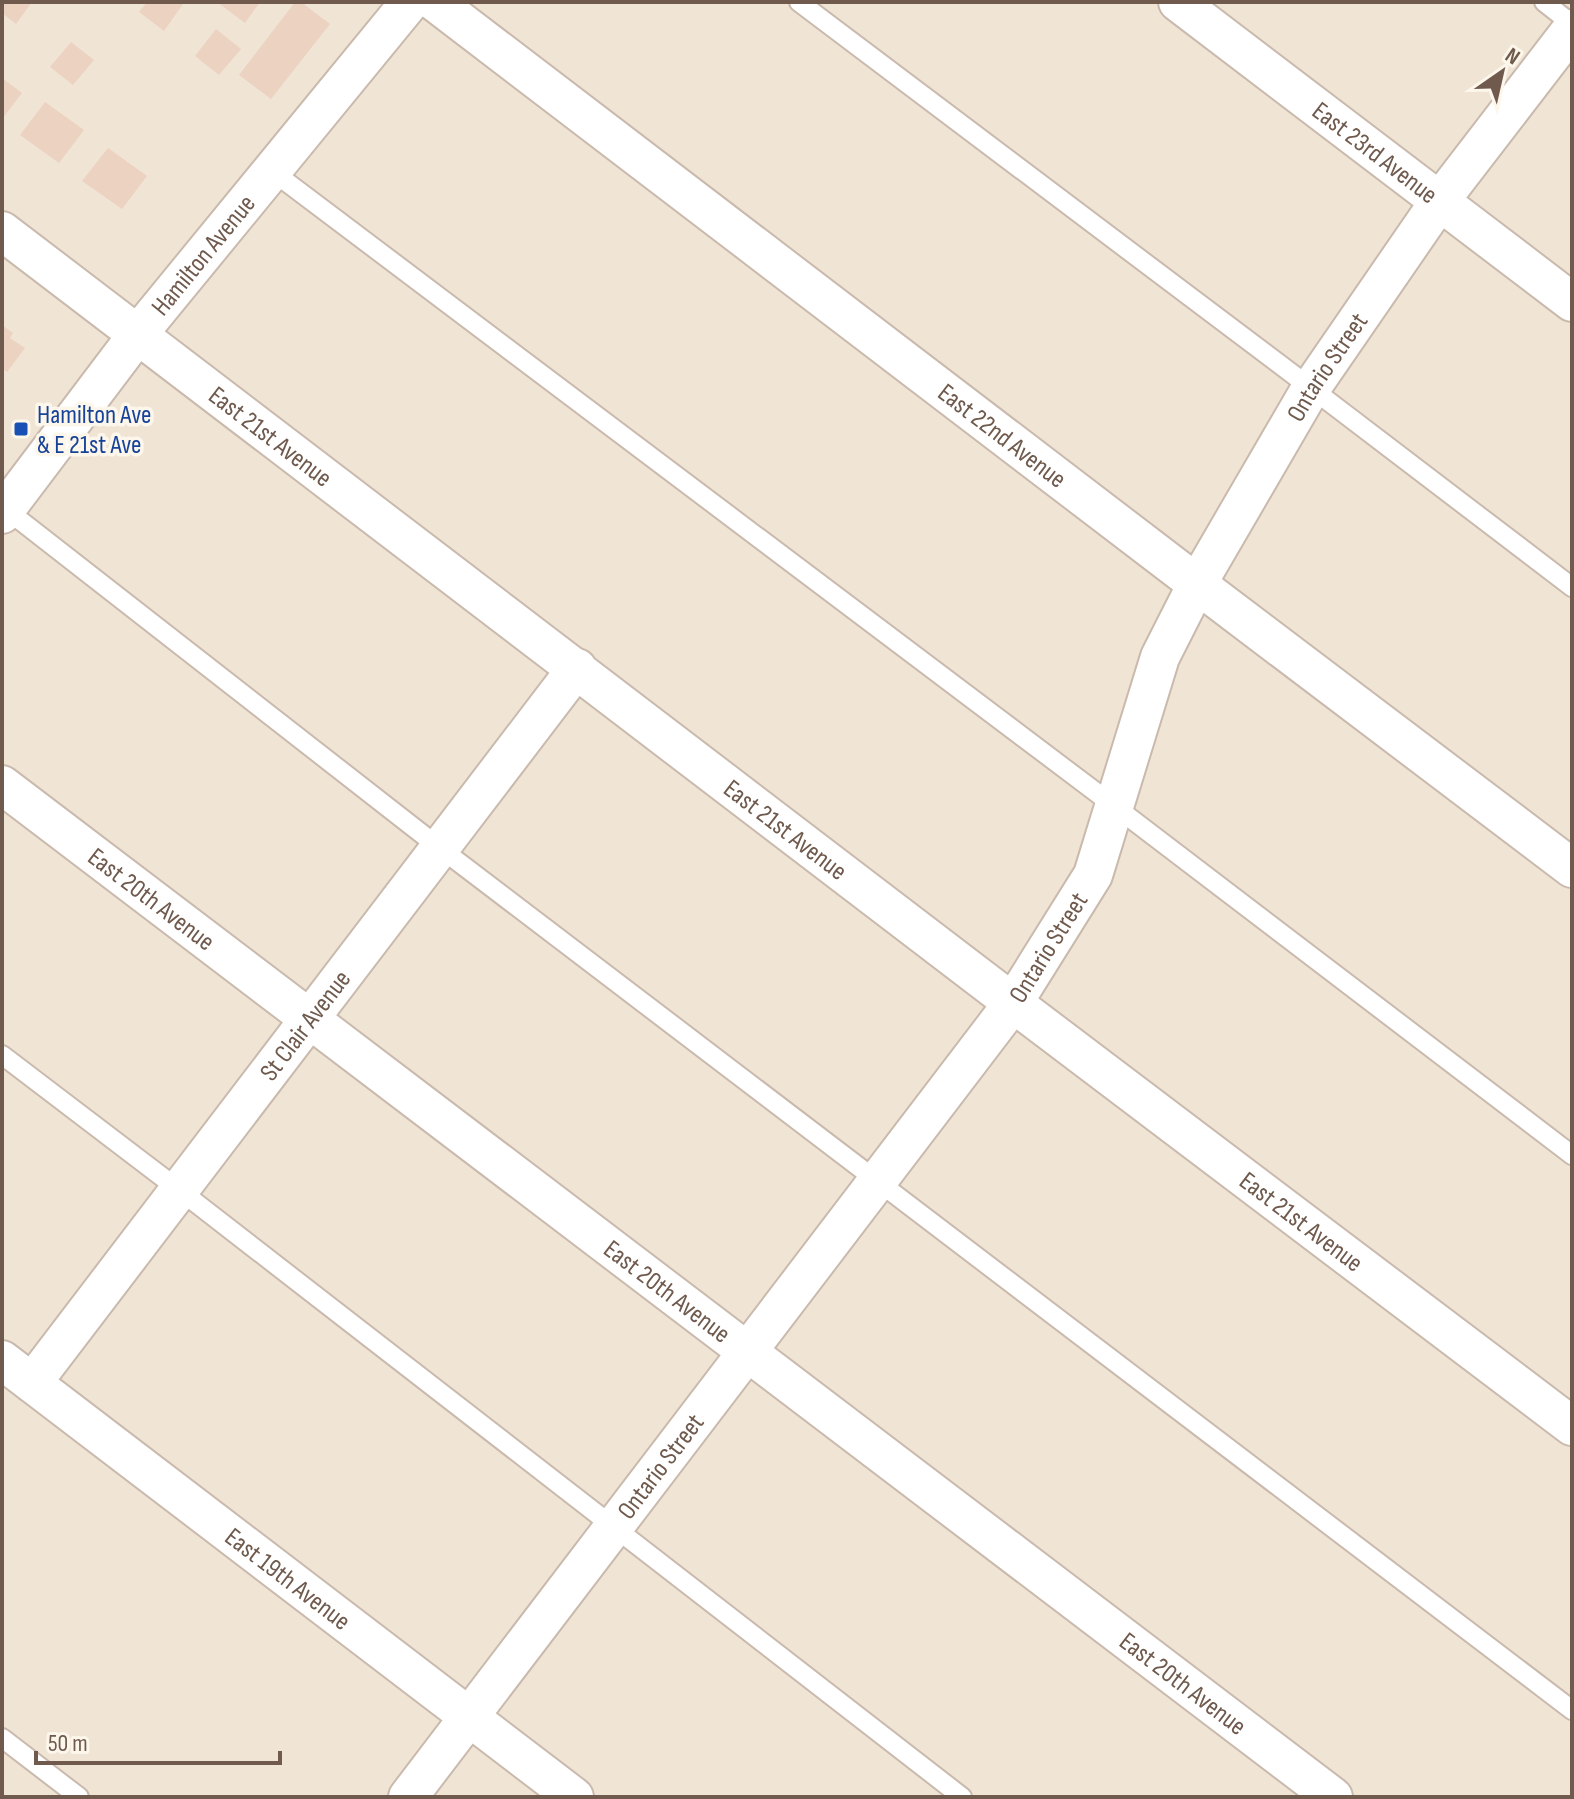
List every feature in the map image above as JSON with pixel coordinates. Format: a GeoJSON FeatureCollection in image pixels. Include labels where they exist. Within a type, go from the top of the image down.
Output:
{"type":"FeatureCollection","features":[{"type":"Feature","properties":{"kind":"street","name":"Hamilton Avenue"},"geometry":{"type":"LineString","coordinates":[[3,510],[138,334],[410,2]]}},
{"type":"Feature","properties":{"kind":"street","name":"East 22nd Avenue"},"geometry":{"type":"LineString","coordinates":[[435,2],[1572,868]]}},
{"type":"Feature","properties":{"kind":"street","name":"East 23rd Avenue"},"geometry":{"type":"LineString","coordinates":[[1178,2],[1572,302]]}},
{"type":"Feature","properties":{"kind":"street","name":"Ontario Street"},"geometry":{"type":"LineString","coordinates":[[408,1797],[1013,1003],[1093,875],[1160,657],[1197,584],[1311,388],[1439,202],[1572,26]]}},
{"type":"Feature","properties":{"kind":"street","name":"East 21st Avenue"},"geometry":{"type":"LineString","coordinates":[[2,231],[1572,1426]]}},
{"type":"Feature","properties":{"kind":"street","name":"St Clair Avenue"},"geometry":{"type":"LineString","coordinates":[[32,1383],[577,668]]}},
{"type":"Feature","properties":{"kind":"street","name":"East 20th Avenue"},"geometry":{"type":"LineString","coordinates":[[2,785],[1333,1797]]}},
{"type":"Feature","properties":{"kind":"street","name":"East 19th Avenue"},"geometry":{"type":"LineString","coordinates":[[2,1360],[574,1797]]}},
{"type":"Feature","properties":{"kind":"lane"},"geometry":{"type":"LineString","coordinates":[[799,2],[1572,587]]}},
{"type":"Feature","properties":{"kind":"lane"},"geometry":{"type":"LineString","coordinates":[[1544,2],[1572,26]]}},
{"type":"Feature","properties":{"kind":"lane"},"geometry":{"type":"LineString","coordinates":[[272,171],[1572,1155]]}},
{"type":"Feature","properties":{"kind":"lane"},"geometry":{"type":"LineString","coordinates":[[3,510],[440,848],[1572,1710]]}},
{"type":"Feature","properties":{"kind":"lane"},"geometry":{"type":"LineString","coordinates":[[2,1055],[962,1797]]}},
{"type":"Feature","properties":{"kind":"lane"},"geometry":{"type":"LineString","coordinates":[[2,1738],[79,1797]]}},
{"type":"Feature","properties":{"kind":"shaded area"},"geometry":{"type":"Polygon","coordinates":[[[2,2],[1572,2],[1572,1797],[2,1797],[2,2]]]}},
{"type":"Feature","properties":{"kind":"building"},"geometry":{"type":"Polygon","coordinates":[[[5,2],[32,2],[16,24],[2,13],[5,2]]]}},
{"type":"Feature","properties":{"kind":"building"},"geometry":{"type":"Polygon","coordinates":[[[147,2],[183,4],[164,31],[139,12],[147,2]]]}},
{"type":"Feature","properties":{"kind":"building"},"geometry":{"type":"Polygon","coordinates":[[[217,2],[260,2],[245,23],[217,2]]]}},
{"type":"Feature","properties":{"kind":"building"},"geometry":{"type":"Polygon","coordinates":[[[295,2],[301,2],[330,24],[271,99],[239,75],[295,2]]]}},
{"type":"Feature","properties":{"kind":"building"},"geometry":{"type":"Polygon","coordinates":[[[216,29],[241,49],[219,75],[195,56],[216,29]]]}},
{"type":"Feature","properties":{"kind":"building"},"geometry":{"type":"Polygon","coordinates":[[[71,42],[94,60],[73,85],[50,67],[71,42]]]}},
{"type":"Feature","properties":{"kind":"building"},"geometry":{"type":"Polygon","coordinates":[[[2,78],[22,93],[2,119],[2,78]]]}},
{"type":"Feature","properties":{"kind":"building"},"geometry":{"type":"Polygon","coordinates":[[[45,102],[84,130],[59,163],[20,135],[45,102]]]}},
{"type":"Feature","properties":{"kind":"building"},"geometry":{"type":"Polygon","coordinates":[[[108,148],[147,176],[122,209],[82,181],[108,148]]]}},
{"type":"Feature","properties":{"kind":"building"},"geometry":{"type":"Polygon","coordinates":[[[2,325],[13,333],[10,338],[25,348],[7,372],[2,368],[2,325]]]}},
{"type":"Feature","properties":{"kind":"place","name":"Hamilton Ave & E 21st Ave"},"geometry":{"type":"Point","coordinates":[21,429]}}]}
